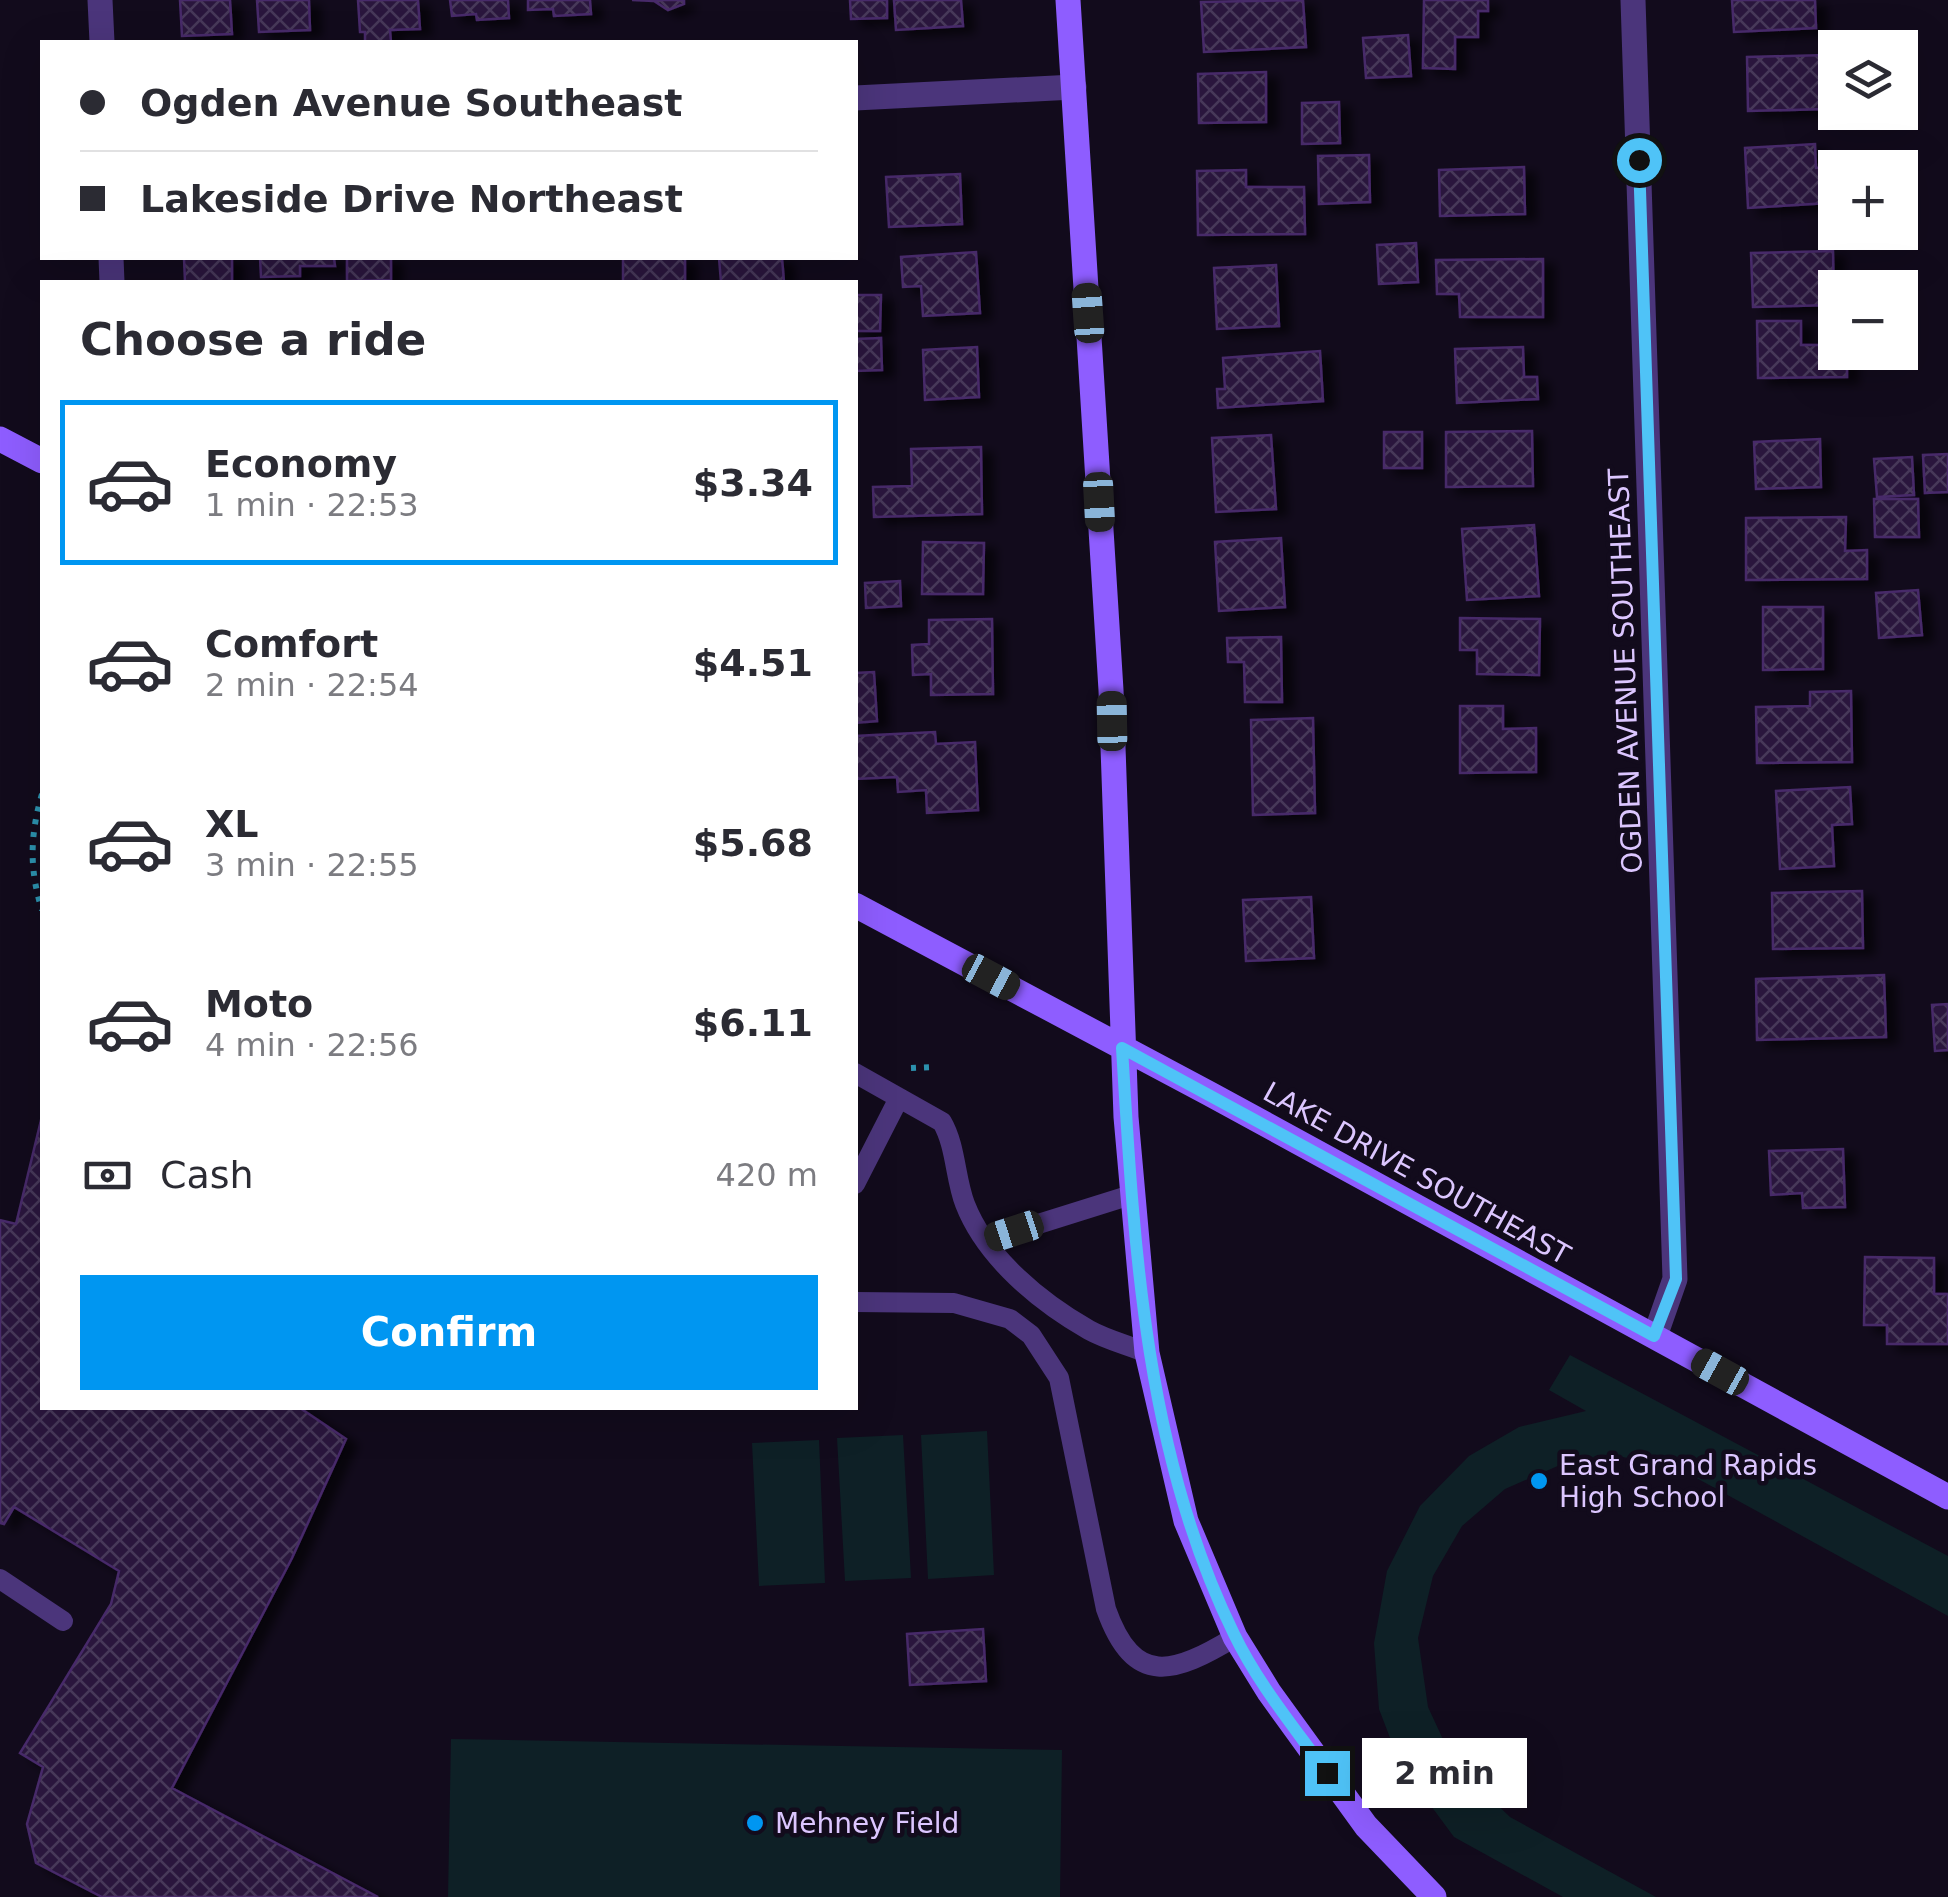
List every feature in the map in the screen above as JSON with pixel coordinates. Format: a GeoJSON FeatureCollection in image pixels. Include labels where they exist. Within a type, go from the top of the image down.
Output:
{"type":"FeatureCollection","features":[{"type":"Feature","properties":{"kind":"main road"},"geometry":{"type":"LineString","coordinates":[[1068,0],[1111,690],[1122,1048],[1147,1353],[1186,1522],[1234,1636],[1269,1692],[1366,1826],[1434,1897]]}},
{"type":"Feature","properties":{"kind":"main road"},"geometry":{"type":"LineString","coordinates":[[0,438],[40,460]]}},
{"type":"Feature","properties":{"kind":"main road","name":"LAKE DRIVE SOUTHEAST"},"geometry":{"type":"LineString","coordinates":[[858,908],[1948,1497]]}},
{"type":"Feature","properties":{"kind":"street"},"geometry":{"type":"LineString","coordinates":[[100,0],[102,40]]}},
{"type":"Feature","properties":{"kind":"street","name":"OGDEN AVENUE SOUTHEAST"},"geometry":{"type":"LineString","coordinates":[[1634,0],[1676,1279],[1654,1336]]}},
{"type":"Feature","properties":{"kind":"street"},"geometry":{"type":"LineString","coordinates":[[858,98],[1074,86]]}},
{"type":"Feature","properties":{"kind":"lane"},"geometry":{"type":"LineString","coordinates":[[858,1075],[942,1122],[949,1134],[966,1204],[1006,1268],[1090,1330],[1147,1353]]}},
{"type":"Feature","properties":{"kind":"lane"},"geometry":{"type":"LineString","coordinates":[[858,1178],[899,1098]]}},
{"type":"Feature","properties":{"kind":"lane"},"geometry":{"type":"LineString","coordinates":[[986,1240],[1134,1194]]}},
{"type":"Feature","properties":{"kind":"lane"},"geometry":{"type":"LineString","coordinates":[[858,1302],[968,1306],[1010,1319],[1031,1335],[1059,1378],[1106,1609],[1119,1642],[1128,1654],[1143,1663],[1176,1666],[1198,1660],[1234,1636]]}},
{"type":"Feature","properties":{"kind":"lane"},"geometry":{"type":"LineString","coordinates":[[0,1578],[64,1621]]}},
{"type":"Feature","properties":{"kind":"path"},"geometry":{"type":"LineString","coordinates":[[40,803],[30,848],[40,902]]}},
{"type":"Feature","properties":{"kind":"shaded area"},"geometry":{"type":"Polygon","coordinates":[[[1570,1355],[1948,1556],[1948,1616],[1680,1469],[1618,1456],[1560,1465],[1505,1489],[1462,1526],[1433,1576],[1418,1638],[1428,1707],[1454,1763],[1510,1817],[1656,1897],[1563,1897],[1454,1837],[1400,1764],[1379,1709],[1374,1643],[1387,1571],[1420,1506],[1469,1456],[1519,1427],[1586,1411],[1549,1390],[1570,1355]]]}},
{"type":"Feature","properties":{"kind":"shaded area"},"geometry":{"type":"Polygon","coordinates":[[[987,1431],[994,1575],[928,1579],[921,1435],[987,1431]]]}},
{"type":"Feature","properties":{"kind":"shaded area"},"geometry":{"type":"Polygon","coordinates":[[[903,1435],[911,1578],[845,1581],[837,1438],[903,1435]]]}},
{"type":"Feature","properties":{"kind":"shaded area"},"geometry":{"type":"Polygon","coordinates":[[[819,1440],[825,1583],[759,1586],[752,1443],[819,1440]]]}},
{"type":"Feature","properties":{"kind":"shaded area","name":"Mehney Field"},"geometry":{"type":"Polygon","coordinates":[[[451,1739],[1062,1750],[1060,1897],[448,1897],[451,1739]]]}},
{"type":"Feature","properties":{"kind":"building"},"geometry":{"type":"Polygon","coordinates":[[[180,0],[230,0],[232,34],[182,36],[180,0]]]}},
{"type":"Feature","properties":{"kind":"building"},"geometry":{"type":"Polygon","coordinates":[[[257,0],[309,0],[310,30],[259,32],[257,0]]]}},
{"type":"Feature","properties":{"kind":"building"},"geometry":{"type":"Polygon","coordinates":[[[358,0],[418,0],[420,29],[390,30],[391,40],[365,40],[365,32],[360,32],[358,0]]]}},
{"type":"Feature","properties":{"kind":"building"},"geometry":{"type":"Polygon","coordinates":[[[450,0],[508,0],[509,18],[477,20],[476,14],[452,16],[450,0]]]}},
{"type":"Feature","properties":{"kind":"building"},"geometry":{"type":"Polygon","coordinates":[[[528,0],[590,0],[591,14],[554,16],[553,9],[528,10],[528,0]]]}},
{"type":"Feature","properties":{"kind":"building"},"geometry":{"type":"Polygon","coordinates":[[[632,0],[684,0],[684,4],[668,10],[654,1],[632,0]]]}},
{"type":"Feature","properties":{"kind":"building"},"geometry":{"type":"Polygon","coordinates":[[[850,0],[887,0],[887,18],[851,19],[850,0]]]}},
{"type":"Feature","properties":{"kind":"building"},"geometry":{"type":"Polygon","coordinates":[[[894,0],[961,0],[963,26],[896,30],[894,0]]]}},
{"type":"Feature","properties":{"kind":"building"},"geometry":{"type":"Polygon","coordinates":[[[1303,0],[1306,47],[1204,52],[1201,2],[1303,0]]]}},
{"type":"Feature","properties":{"kind":"building"},"geometry":{"type":"Polygon","coordinates":[[[1424,0],[1488,0],[1488,11],[1478,11],[1478,37],[1455,37],[1455,69],[1423,68],[1424,0]]]}},
{"type":"Feature","properties":{"kind":"building"},"geometry":{"type":"Polygon","coordinates":[[[1732,0],[1815,0],[1816,28],[1734,32],[1732,0]]]}},
{"type":"Feature","properties":{"kind":"building"},"geometry":{"type":"Polygon","coordinates":[[[1408,35],[1411,76],[1366,78],[1363,38],[1408,35]]]}},
{"type":"Feature","properties":{"kind":"building"},"geometry":{"type":"Polygon","coordinates":[[[1818,55],[1818,109],[1748,111],[1747,57],[1818,55]]]}},
{"type":"Feature","properties":{"kind":"building"},"geometry":{"type":"Polygon","coordinates":[[[1266,72],[1266,122],[1199,123],[1198,74],[1266,72]]]}},
{"type":"Feature","properties":{"kind":"building"},"geometry":{"type":"Polygon","coordinates":[[[1339,102],[1340,143],[1302,144],[1302,103],[1339,102]]]}},
{"type":"Feature","properties":{"kind":"building"},"geometry":{"type":"Polygon","coordinates":[[[1815,144],[1818,204],[1748,208],[1745,148],[1815,144]]]}},
{"type":"Feature","properties":{"kind":"building"},"geometry":{"type":"Polygon","coordinates":[[[1369,155],[1370,202],[1319,204],[1318,156],[1369,155]]]}},
{"type":"Feature","properties":{"kind":"building"},"geometry":{"type":"Polygon","coordinates":[[[1524,167],[1525,214],[1440,216],[1439,170],[1524,167]]]}},
{"type":"Feature","properties":{"kind":"building"},"geometry":{"type":"Polygon","coordinates":[[[1246,170],[1246,187],[1304,187],[1305,234],[1198,235],[1197,171],[1246,170]]]}},
{"type":"Feature","properties":{"kind":"building"},"geometry":{"type":"Polygon","coordinates":[[[960,174],[962,224],[889,227],[886,177],[960,174]]]}},
{"type":"Feature","properties":{"kind":"building"},"geometry":{"type":"Polygon","coordinates":[[[1416,243],[1418,282],[1379,284],[1377,245],[1416,243]]]}},
{"type":"Feature","properties":{"kind":"building"},"geometry":{"type":"Polygon","coordinates":[[[1833,251],[1833,270],[1818,270],[1818,305],[1753,307],[1751,253],[1833,251]]]}},
{"type":"Feature","properties":{"kind":"building"},"geometry":{"type":"Polygon","coordinates":[[[976,252],[980,313],[923,316],[921,286],[903,287],[901,257],[976,252]]]}},
{"type":"Feature","properties":{"kind":"building"},"geometry":{"type":"Polygon","coordinates":[[[1543,259],[1543,317],[1460,317],[1459,294],[1437,294],[1436,260],[1543,259]]]}},
{"type":"Feature","properties":{"kind":"building"},"geometry":{"type":"Polygon","coordinates":[[[184,260],[232,260],[232,280],[185,280],[184,260]]]}},
{"type":"Feature","properties":{"kind":"building"},"geometry":{"type":"Polygon","coordinates":[[[260,260],[334,260],[335,266],[300,266],[300,276],[261,277],[260,260]]]}},
{"type":"Feature","properties":{"kind":"building"},"geometry":{"type":"Polygon","coordinates":[[[347,260],[391,260],[391,280],[347,280],[347,260]]]}},
{"type":"Feature","properties":{"kind":"building"},"geometry":{"type":"Polygon","coordinates":[[[623,260],[685,260],[685,280],[623,280],[623,260]]]}},
{"type":"Feature","properties":{"kind":"building"},"geometry":{"type":"Polygon","coordinates":[[[719,260],[782,260],[784,280],[721,280],[719,260]]]}},
{"type":"Feature","properties":{"kind":"building"},"geometry":{"type":"Polygon","coordinates":[[[1276,265],[1279,326],[1217,329],[1214,268],[1276,265]]]}},
{"type":"Feature","properties":{"kind":"building"},"geometry":{"type":"Polygon","coordinates":[[[858,295],[881,295],[880,331],[858,331],[858,295]]]}},
{"type":"Feature","properties":{"kind":"building"},"geometry":{"type":"Polygon","coordinates":[[[1757,321],[1801,321],[1801,345],[1818,345],[1818,370],[1847,370],[1847,377],[1758,378],[1757,321]]]}},
{"type":"Feature","properties":{"kind":"building"},"geometry":{"type":"Polygon","coordinates":[[[881,338],[882,370],[858,371],[858,339],[881,338]]]}},
{"type":"Feature","properties":{"kind":"building"},"geometry":{"type":"Polygon","coordinates":[[[977,347],[979,397],[925,400],[923,350],[977,347]]]}},
{"type":"Feature","properties":{"kind":"building"},"geometry":{"type":"Polygon","coordinates":[[[1523,347],[1524,377],[1537,377],[1538,399],[1457,403],[1455,349],[1523,347]]]}},
{"type":"Feature","properties":{"kind":"building"},"geometry":{"type":"Polygon","coordinates":[[[1320,351],[1323,401],[1218,408],[1217,389],[1225,389],[1223,358],[1320,351]]]}},
{"type":"Feature","properties":{"kind":"building"},"geometry":{"type":"Polygon","coordinates":[[[1532,431],[1533,486],[1446,487],[1446,432],[1532,431]]]}},
{"type":"Feature","properties":{"kind":"building"},"geometry":{"type":"Polygon","coordinates":[[[1384,432],[1422,432],[1422,468],[1384,468],[1384,432]]]}},
{"type":"Feature","properties":{"kind":"building"},"geometry":{"type":"Polygon","coordinates":[[[1271,435],[1276,509],[1216,512],[1212,438],[1271,435]]]}},
{"type":"Feature","properties":{"kind":"building"},"geometry":{"type":"Polygon","coordinates":[[[1820,439],[1821,487],[1756,489],[1754,442],[1820,439]]]}},
{"type":"Feature","properties":{"kind":"building"},"geometry":{"type":"Polygon","coordinates":[[[981,447],[982,514],[874,517],[873,487],[912,486],[911,449],[981,447]]]}},
{"type":"Feature","properties":{"kind":"building"},"geometry":{"type":"Polygon","coordinates":[[[1948,454],[1948,492],[1925,493],[1923,455],[1948,454]]]}},
{"type":"Feature","properties":{"kind":"building"},"geometry":{"type":"Polygon","coordinates":[[[1912,457],[1914,495],[1877,497],[1874,459],[1912,457]]]}},
{"type":"Feature","properties":{"kind":"building"},"geometry":{"type":"Polygon","coordinates":[[[1874,499],[1918,499],[1919,537],[1875,537],[1874,499]]]}},
{"type":"Feature","properties":{"kind":"building"},"geometry":{"type":"Polygon","coordinates":[[[1846,517],[1845,551],[1867,550],[1867,579],[1746,580],[1746,518],[1846,517]]]}},
{"type":"Feature","properties":{"kind":"building"},"geometry":{"type":"Polygon","coordinates":[[[1534,525],[1539,596],[1467,600],[1462,529],[1534,525]]]}},
{"type":"Feature","properties":{"kind":"building"},"geometry":{"type":"Polygon","coordinates":[[[1281,538],[1285,607],[1219,611],[1215,542],[1281,538]]]}},
{"type":"Feature","properties":{"kind":"building"},"geometry":{"type":"Polygon","coordinates":[[[923,542],[984,543],[983,594],[922,594],[923,542]]]}},
{"type":"Feature","properties":{"kind":"building"},"geometry":{"type":"Polygon","coordinates":[[[900,581],[901,606],[866,608],[865,583],[900,581]]]}},
{"type":"Feature","properties":{"kind":"building"},"geometry":{"type":"Polygon","coordinates":[[[1918,590],[1922,635],[1879,638],[1876,593],[1918,590]]]}},
{"type":"Feature","properties":{"kind":"building"},"geometry":{"type":"Polygon","coordinates":[[[1763,607],[1823,607],[1823,669],[1763,670],[1763,607]]]}},
{"type":"Feature","properties":{"kind":"building"},"geometry":{"type":"Polygon","coordinates":[[[1460,618],[1540,619],[1539,675],[1477,674],[1477,650],[1460,650],[1460,618]]]}},
{"type":"Feature","properties":{"kind":"building"},"geometry":{"type":"Polygon","coordinates":[[[992,619],[993,694],[931,695],[931,674],[913,675],[912,645],[929,644],[929,620],[992,619]]]}},
{"type":"Feature","properties":{"kind":"building"},"geometry":{"type":"Polygon","coordinates":[[[1281,637],[1282,702],[1245,702],[1244,662],[1228,662],[1227,638],[1281,637]]]}},
{"type":"Feature","properties":{"kind":"building"},"geometry":{"type":"Polygon","coordinates":[[[874,672],[877,721],[858,723],[858,673],[874,672]]]}},
{"type":"Feature","properties":{"kind":"building"},"geometry":{"type":"Polygon","coordinates":[[[1851,691],[1852,762],[1757,763],[1756,707],[1810,706],[1810,692],[1851,691]]]}},
{"type":"Feature","properties":{"kind":"building"},"geometry":{"type":"Polygon","coordinates":[[[1460,706],[1503,706],[1503,729],[1536,728],[1536,772],[1460,773],[1460,706]]]}},
{"type":"Feature","properties":{"kind":"building"},"geometry":{"type":"Polygon","coordinates":[[[1313,718],[1315,813],[1253,815],[1251,720],[1313,718]]]}},
{"type":"Feature","properties":{"kind":"building"},"geometry":{"type":"Polygon","coordinates":[[[935,732],[936,744],[975,742],[978,810],[927,813],[926,790],[898,792],[897,777],[858,779],[858,736],[935,732]]]}},
{"type":"Feature","properties":{"kind":"building"},"geometry":{"type":"Polygon","coordinates":[[[1850,787],[1852,824],[1832,825],[1834,866],[1780,869],[1776,791],[1850,787]]]}},
{"type":"Feature","properties":{"kind":"building"},"geometry":{"type":"Polygon","coordinates":[[[1862,891],[1863,948],[1773,949],[1772,893],[1862,891]]]}},
{"type":"Feature","properties":{"kind":"building"},"geometry":{"type":"Polygon","coordinates":[[[1311,897],[1314,958],[1246,961],[1243,900],[1311,897]]]}},
{"type":"Feature","properties":{"kind":"building"},"geometry":{"type":"Polygon","coordinates":[[[1884,975],[1886,1037],[1757,1040],[1756,979],[1884,975]]]}},
{"type":"Feature","properties":{"kind":"building"},"geometry":{"type":"Polygon","coordinates":[[[1948,1004],[1948,1050],[1935,1051],[1932,1005],[1948,1004]]]}},
{"type":"Feature","properties":{"kind":"building"},"geometry":{"type":"Polygon","coordinates":[[[40,1124],[40,1410],[303,1410],[346,1439],[292,1558],[172,1788],[378,1897],[102,1897],[36,1863],[27,1824],[43,1767],[20,1753],[111,1604],[119,1571],[14,1507],[4,1524],[0,1523],[0,1220],[16,1224],[40,1124]]]}},
{"type":"Feature","properties":{"kind":"building"},"geometry":{"type":"Polygon","coordinates":[[[1843,1149],[1845,1207],[1803,1208],[1802,1193],[1771,1195],[1769,1151],[1843,1149]]]}},
{"type":"Feature","properties":{"kind":"building"},"geometry":{"type":"Polygon","coordinates":[[[1865,1257],[1934,1258],[1934,1294],[1948,1294],[1948,1344],[1887,1344],[1887,1325],[1864,1325],[1865,1257]]]}},
{"type":"Feature","properties":{"kind":"building"},"geometry":{"type":"Polygon","coordinates":[[[983,1629],[986,1681],[910,1685],[907,1634],[983,1629]]]}},
{"type":"Feature","properties":{"kind":"place","name":"East Grand Rapids High School"},"geometry":{"type":"Point","coordinates":[1539,1481]}},
{"type":"Feature","properties":{"kind":"place","name":"Mehney Field"},"geometry":{"type":"Point","coordinates":[755,1823]}},
{"type":"Feature","properties":{"kind":"route"},"geometry":{"type":"LineString","coordinates":[[1327,1773],[1234,1636],[1186,1522],[1147,1353],[1122,1048],[1654,1336],[1676,1279],[1639,160]]}}]}
